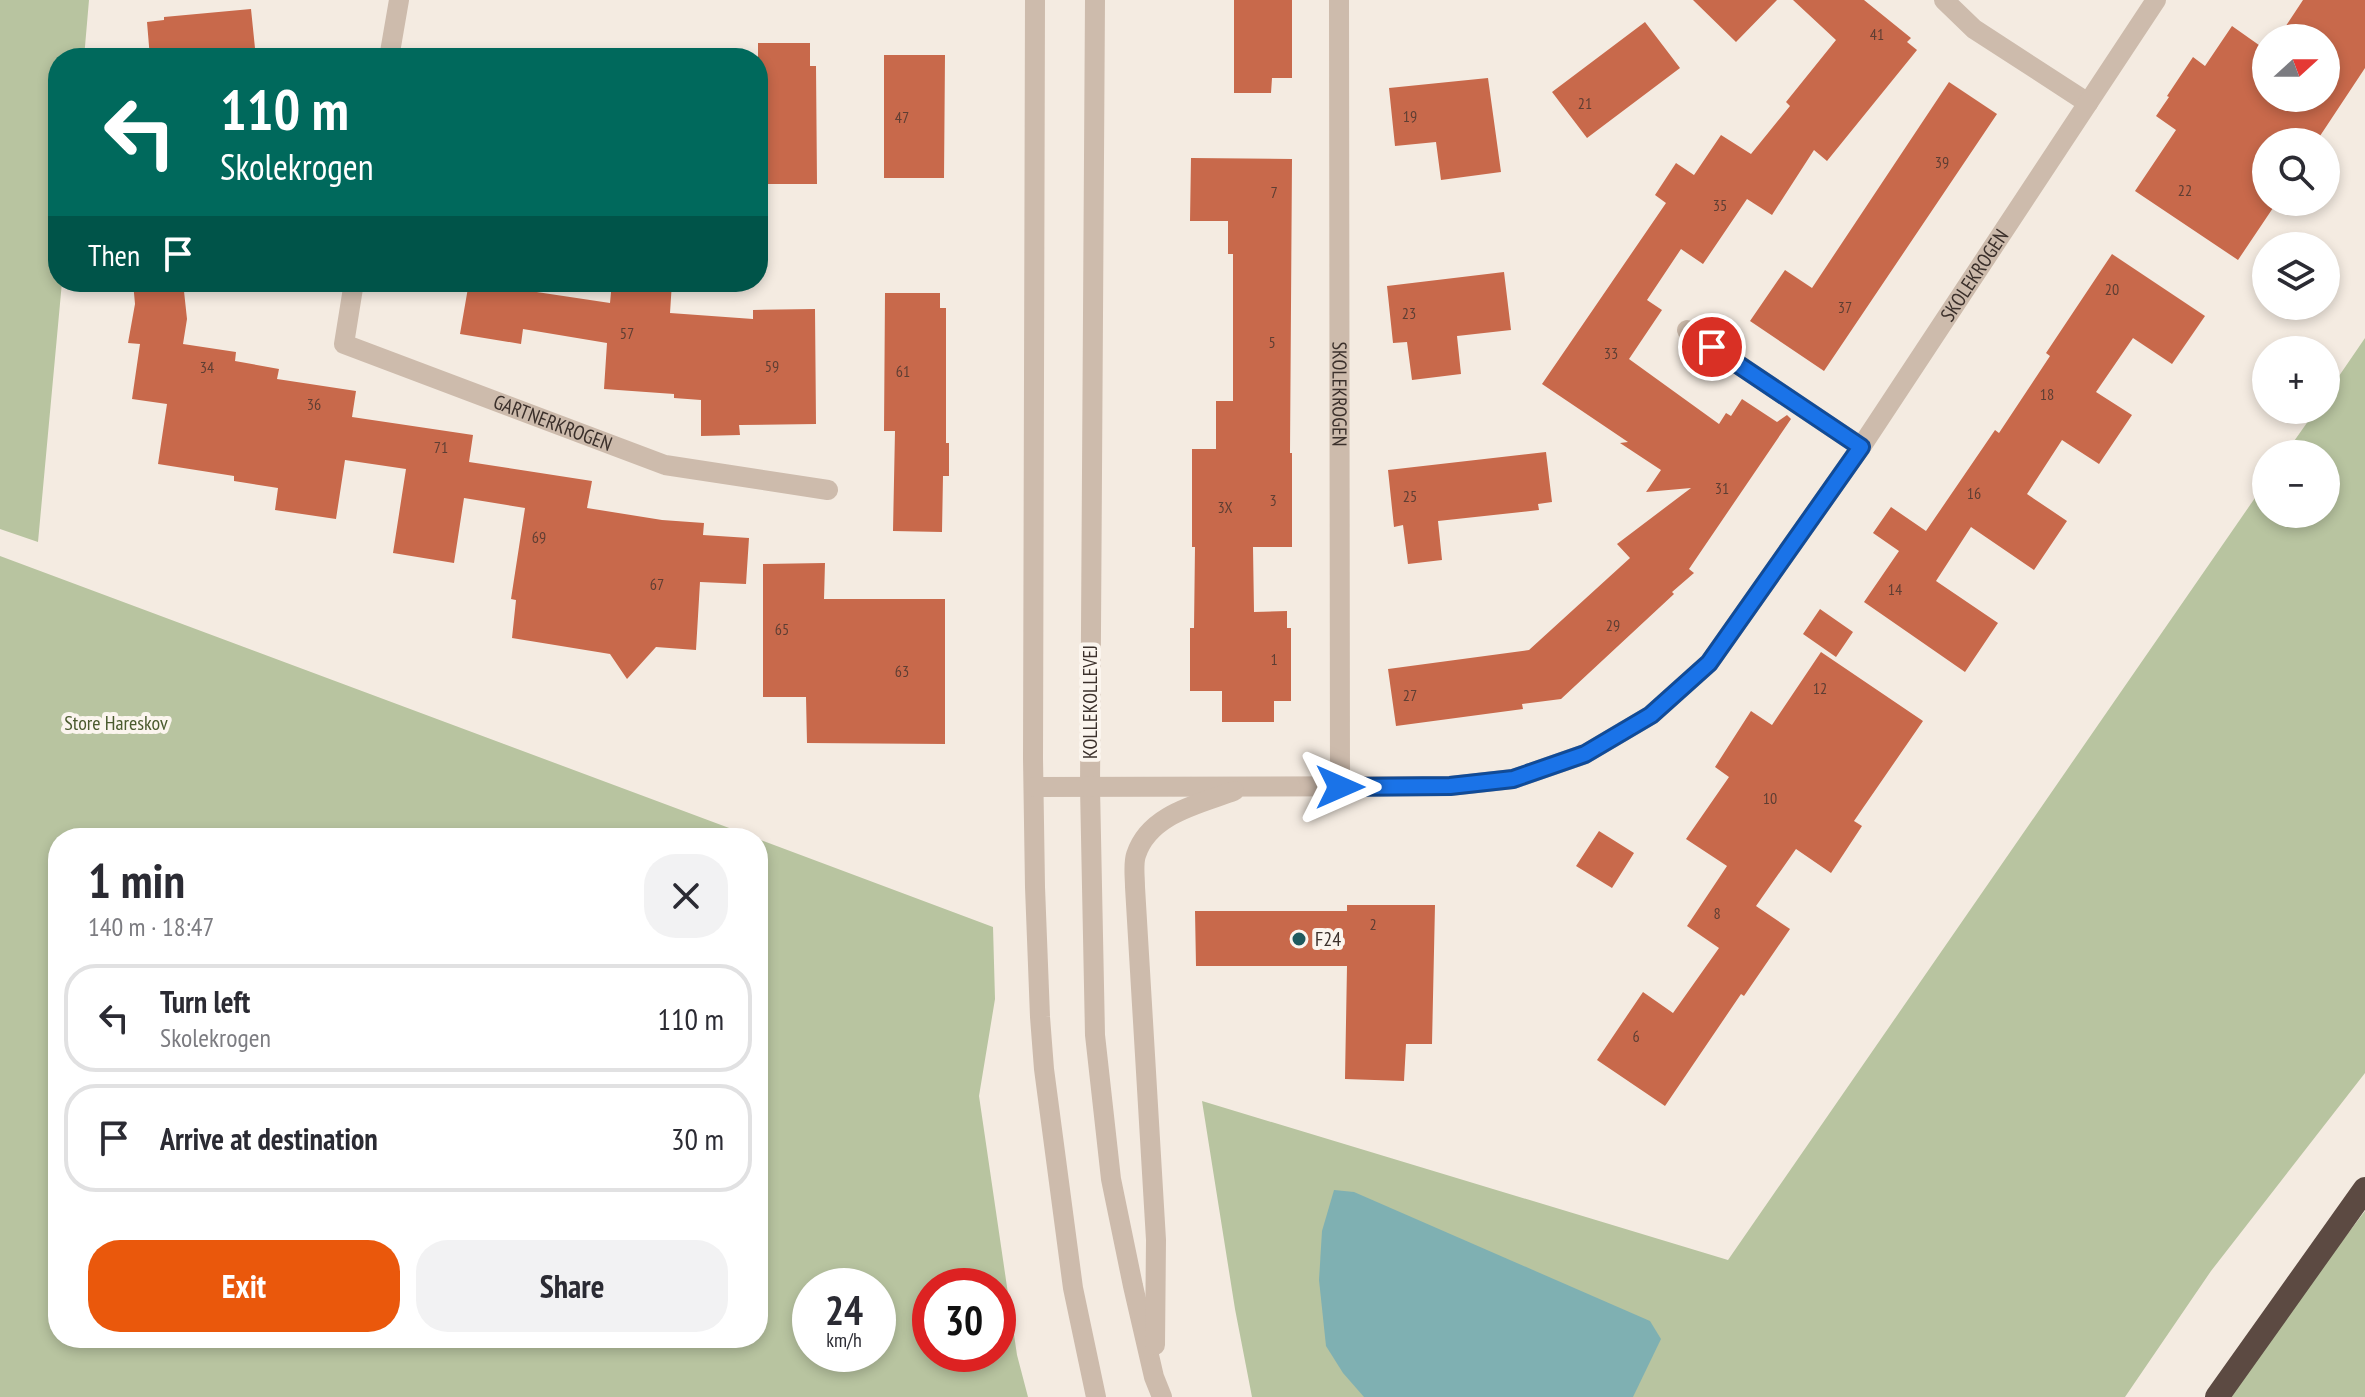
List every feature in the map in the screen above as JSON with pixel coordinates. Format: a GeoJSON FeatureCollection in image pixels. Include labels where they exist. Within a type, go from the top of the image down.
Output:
{"type":"FeatureCollection","features":[{"type":"Feature","properties":{"kind":"highway"},"geometry":{"type":"LineString","coordinates":[[2217,1397],[2365,1189]]}},
{"type":"Feature","properties":{"kind":"street"},"geometry":{"type":"LineString","coordinates":[[391,48],[399,0]]}},
{"type":"Feature","properties":{"kind":"street"},"geometry":{"type":"LineString","coordinates":[[1035,0],[1035,887],[1044,1069],[1073,1288],[1096,1397]]}},
{"type":"Feature","properties":{"kind":"street","name":"KOLLEKOLLEVEJ"},"geometry":{"type":"LineString","coordinates":[[1095,0],[1090,787],[1095,1035],[1111,1179],[1154,1377],[1162,1397]]}},
{"type":"Feature","properties":{"kind":"street","name":"SKOLEKROGEN"},"geometry":{"type":"LineString","coordinates":[[1339,0],[1340,787]]}},
{"type":"Feature","properties":{"kind":"street"},"geometry":{"type":"LineString","coordinates":[[1944,0],[1974,29],[2088,103]]}},
{"type":"Feature","properties":{"kind":"street","name":"SKOLEKROGEN"},"geometry":{"type":"LineString","coordinates":[[1034,787],[1450,786],[1513,779],[1585,754],[1651,715],[1709,663],[1861,447],[2156,0]]}},
{"type":"Feature","properties":{"kind":"street","name":"GARTNERKROGEN"},"geometry":{"type":"LineString","coordinates":[[352,292],[344,344],[665,465],[828,490]]}},
{"type":"Feature","properties":{"kind":"street"},"geometry":{"type":"LineString","coordinates":[[1687,330],[1861,447]]}},
{"type":"Feature","properties":{"kind":"street"},"geometry":{"type":"LineString","coordinates":[[1154,1377],[1156,1240],[1135,887],[1136,855],[1150,830],[1175,813],[1245,786]]}},
{"type":"Feature","properties":{"kind":"green space"},"geometry":{"type":"Polygon","coordinates":[[[0,0],[89,0],[85,48],[48,48],[48,292],[61,292],[38,542],[0,529],[0,0]]]}},
{"type":"Feature","properties":{"kind":"green space"},"geometry":{"type":"Polygon","coordinates":[[[2365,338],[2365,1073],[2211,1271],[2125,1397],[1252,1397],[1202,1101],[1728,1260],[2252,502],[2252,528],[2340,528],[2340,440],[2295,440],[2306,424],[2340,424],[2340,375],[2365,338]]]}},
{"type":"Feature","properties":{"kind":"green space","name":"Store Hareskov"},"geometry":{"type":"Polygon","coordinates":[[[0,556],[729,828],[48,828],[48,1348],[768,1348],[768,843],[993,927],[995,999],[979,1096],[1004,1268],[912,1268],[912,1372],[1016,1372],[1016,1348],[1028,1397],[0,1397],[0,556]]]}},
{"type":"Feature","properties":{"kind":"green space"},"geometry":{"type":"Polygon","coordinates":[[[2365,1211],[2365,1397],[2223,1397],[2365,1211]]]}},
{"type":"Feature","properties":{"kind":"water"},"geometry":{"type":"Polygon","coordinates":[[[1334,1190],[1354,1192],[1650,1321],[1661,1339],[1633,1397],[1364,1397],[1343,1373],[1326,1346],[1319,1280],[1322,1231],[1334,1190]]]}},
{"type":"Feature","properties":{"kind":"building"},"geometry":{"type":"Polygon","coordinates":[[[1234,0],[1292,0],[1292,78],[1272,78],[1271,93],[1234,93],[1234,0]]]}},
{"type":"Feature","properties":{"kind":"building"},"geometry":{"type":"Polygon","coordinates":[[[1693,0],[1777,0],[1736,42],[1693,0]]]}},
{"type":"Feature","properties":{"kind":"building"},"geometry":{"type":"Polygon","coordinates":[[[1793,0],[1864,0],[1911,38],[1907,42],[1917,50],[1827,161],[1814,150],[1772,215],[1747,199],[1703,264],[1681,249],[1647,300],[1662,310],[1629,359],[1719,424],[1726,413],[1731,416],[1742,399],[1777,422],[1787,415],[1791,419],[1689,569],[1694,573],[1561,699],[1522,704],[1523,709],[1396,726],[1388,669],[1529,650],[1630,558],[1617,544],[1691,488],[1646,492],[1661,470],[1620,443],[1628,442],[1542,384],[1666,203],[1655,195],[1676,163],[1694,175],[1721,135],[1751,154],[1790,106],[1786,102],[1836,40],[1793,0]]]}},
{"type":"Feature","properties":{"kind":"building"},"geometry":{"type":"Polygon","coordinates":[[[2303,0],[2365,0],[2365,68],[2340,106],[2340,24],[2287,24],[2303,0]]]}},
{"type":"Feature","properties":{"kind":"building"},"geometry":{"type":"Polygon","coordinates":[[[251,9],[255,48],[149,48],[147,22],[164,20],[164,17],[251,9]]]}},
{"type":"Feature","properties":{"kind":"building"},"geometry":{"type":"Polygon","coordinates":[[[1645,22],[1680,68],[1587,138],[1552,92],[1645,22]]]}},
{"type":"Feature","properties":{"kind":"building"},"geometry":{"type":"Polygon","coordinates":[[[2232,26],[2252,40],[2252,112],[2336,112],[2325,128],[2252,128],[2252,216],[2268,216],[2257,232],[2252,232],[2252,239],[2238,260],[2135,191],[2176,130],[2156,116],[2167,96],[2193,57],[2205,66],[2232,26]]]}},
{"type":"Feature","properties":{"kind":"building"},"geometry":{"type":"Polygon","coordinates":[[[758,43],[810,43],[810,66],[816,66],[817,184],[768,184],[768,48],[758,48],[758,43]]]}},
{"type":"Feature","properties":{"kind":"building"},"geometry":{"type":"Polygon","coordinates":[[[884,55],[945,55],[944,178],[884,178],[884,55]]]}},
{"type":"Feature","properties":{"kind":"building"},"geometry":{"type":"Polygon","coordinates":[[[1488,78],[1501,172],[1441,180],[1436,142],[1395,146],[1389,88],[1488,78]]]}},
{"type":"Feature","properties":{"kind":"building"},"geometry":{"type":"Polygon","coordinates":[[[1949,82],[1997,114],[1824,371],[1750,321],[1785,270],[1812,288],[1949,82]]]}},
{"type":"Feature","properties":{"kind":"building"},"geometry":{"type":"Polygon","coordinates":[[[1191,158],[1292,159],[1292,547],[1253,547],[1254,612],[1287,611],[1287,628],[1291,628],[1291,701],[1274,701],[1274,722],[1222,722],[1222,691],[1190,691],[1195,547],[1192,547],[1192,449],[1216,449],[1216,401],[1233,401],[1233,254],[1228,254],[1228,221],[1190,221],[1191,158]]]}},
{"type":"Feature","properties":{"kind":"building"},"geometry":{"type":"Polygon","coordinates":[[[2112,254],[2205,316],[2172,364],[2133,338],[2096,392],[2132,415],[2099,464],[2062,440],[2027,494],[2067,521],[2034,570],[1971,527],[1936,581],[1998,623],[1965,672],[1864,602],[1899,551],[1873,533],[1891,507],[1926,531],[1995,430],[1999,433],[2050,356],[2046,353],[2112,254]]]}},
{"type":"Feature","properties":{"kind":"building"},"geometry":{"type":"Polygon","coordinates":[[[1504,272],[1511,330],[1457,336],[1461,374],[1412,380],[1407,342],[1393,343],[1387,286],[1504,272]]]}},
{"type":"Feature","properties":{"kind":"building"},"geometry":{"type":"Polygon","coordinates":[[[134,292],[184,292],[187,319],[183,344],[236,352],[235,361],[279,369],[277,379],[356,391],[352,417],[473,435],[469,462],[592,481],[587,508],[704,523],[703,535],[749,538],[746,584],[700,582],[696,650],[656,647],[627,679],[610,654],[512,638],[516,600],[511,599],[525,508],[464,498],[454,563],[393,553],[406,469],[345,460],[336,519],[275,510],[278,488],[234,481],[234,476],[158,464],[167,404],[132,399],[140,344],[128,343],[135,304],[134,292]]]}},
{"type":"Feature","properties":{"kind":"building"},"geometry":{"type":"Polygon","coordinates":[[[467,292],[537,292],[610,303],[611,292],[671,292],[670,313],[753,319],[753,310],[815,309],[816,424],[739,425],[740,435],[701,436],[701,400],[674,398],[674,394],[604,389],[607,343],[523,329],[521,344],[460,334],[467,292]]]}},
{"type":"Feature","properties":{"kind":"building"},"geometry":{"type":"Polygon","coordinates":[[[885,293],[940,293],[940,308],[946,308],[946,443],[949,443],[949,476],[943,476],[942,532],[893,531],[895,431],[884,431],[885,293]]]}},
{"type":"Feature","properties":{"kind":"building"},"geometry":{"type":"Polygon","coordinates":[[[1546,452],[1552,502],[1538,504],[1539,510],[1438,521],[1442,560],[1408,564],[1403,525],[1394,527],[1388,470],[1546,452]]]}},
{"type":"Feature","properties":{"kind":"building"},"geometry":{"type":"Polygon","coordinates":[[[825,563],[824,599],[945,599],[945,744],[807,743],[806,697],[763,697],[763,564],[825,563]]]}},
{"type":"Feature","properties":{"kind":"building"},"geometry":{"type":"Polygon","coordinates":[[[1820,609],[1853,632],[1836,657],[1803,634],[1820,609]]]}},
{"type":"Feature","properties":{"kind":"building"},"geometry":{"type":"Polygon","coordinates":[[[1821,652],[1923,721],[1854,821],[1862,826],[1831,873],[1796,849],[1756,906],[1790,929],[1744,996],[1741,994],[1665,1106],[1597,1060],[1643,992],[1673,1013],[1719,948],[1687,926],[1727,866],[1686,839],[1729,777],[1715,767],[1751,711],[1772,725],[1821,652]]]}},
{"type":"Feature","properties":{"kind":"building"},"geometry":{"type":"Polygon","coordinates":[[[1599,831],[1634,853],[1612,888],[1576,866],[1599,831]]]}},
{"type":"Feature","properties":{"kind":"building"},"geometry":{"type":"Polygon","coordinates":[[[1347,905],[1435,905],[1432,1044],[1406,1044],[1404,1081],[1345,1079],[1347,966],[1196,966],[1195,911],[1347,911],[1347,905]]]}},
{"type":"Feature","properties":{"kind":"place","name":"F24"},"geometry":{"type":"Point","coordinates":[1299,939]}},
{"type":"Feature","properties":{"kind":"route"},"geometry":{"type":"LineString","coordinates":[[1340,787],[1450,786],[1513,779],[1585,754],[1651,715],[1709,663],[1861,447],[1712,347]]}}]}
